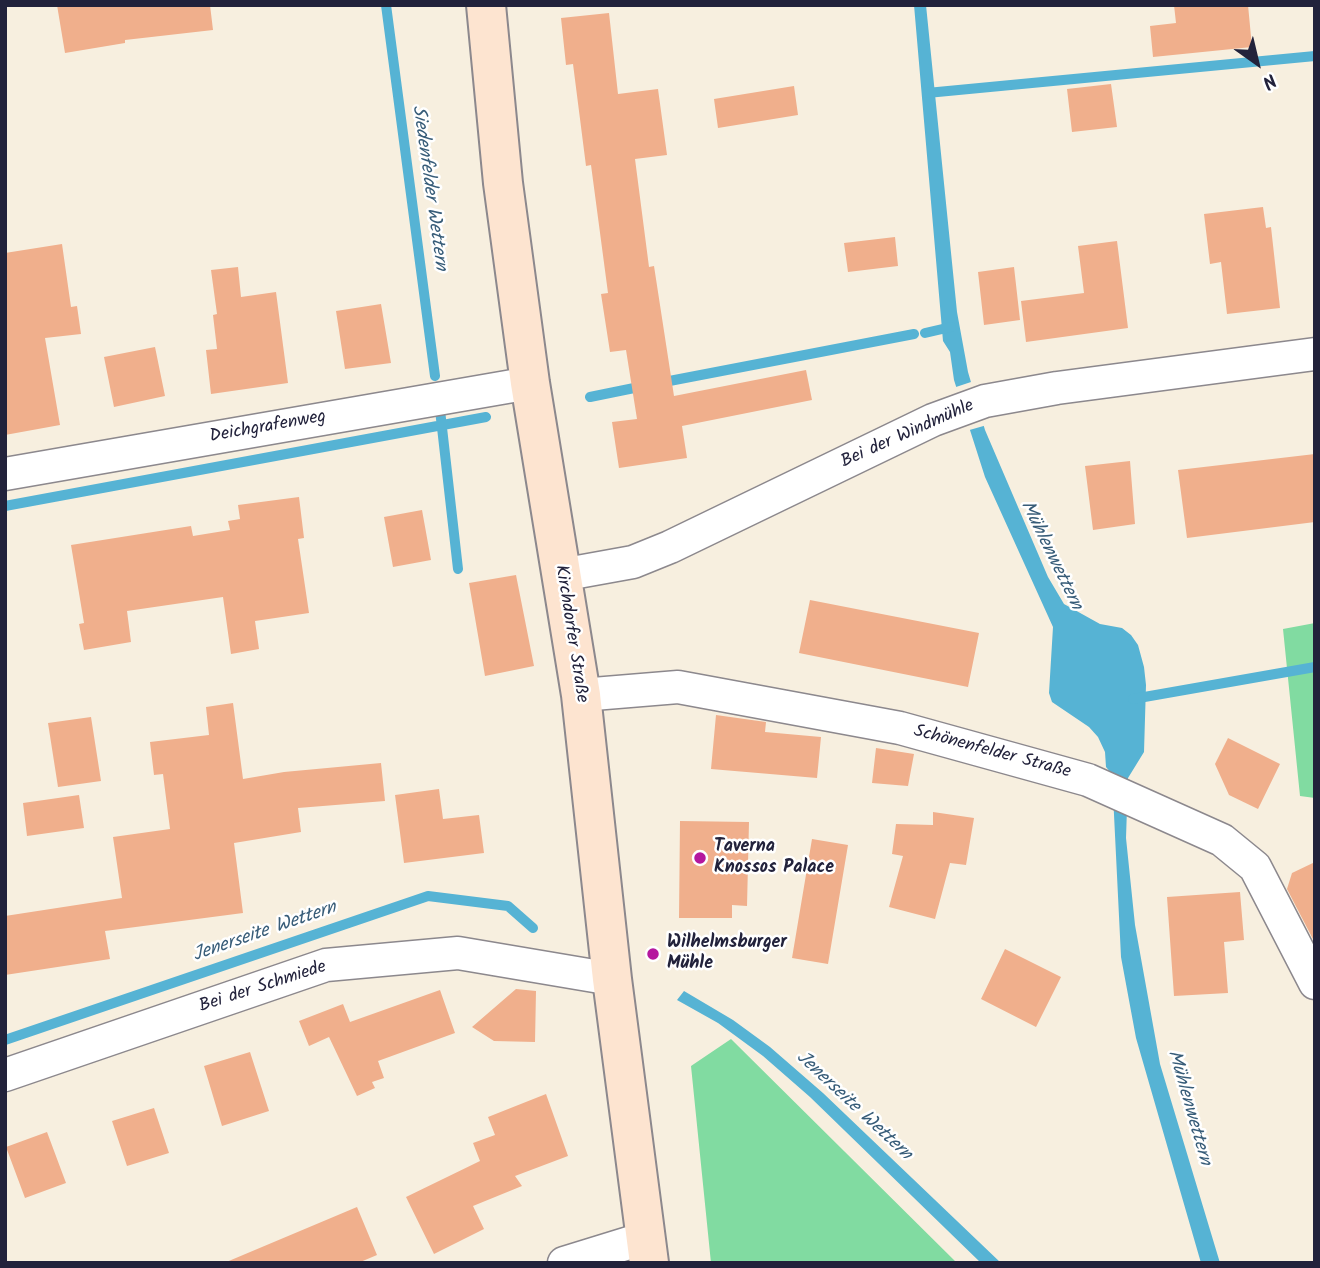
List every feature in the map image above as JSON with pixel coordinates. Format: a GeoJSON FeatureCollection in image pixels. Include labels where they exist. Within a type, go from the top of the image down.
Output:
{"type":"FeatureCollection","features":[{"type":"Feature","properties":{"kind":"street","name":"Kirchdorfer Straße"},"geometry":{"type":"LineString","coordinates":[[486,5],[503,183],[530,383],[581,695],[612,979],[647,1251]]}},
{"type":"Feature","properties":{"kind":"street","name":"Bei der Windmühle"},"geometry":{"type":"LineString","coordinates":[[561,575],[632,562],[670,547],[951,412],[985,401],[1057,388],[1315,354]]}},
{"type":"Feature","properties":{"kind":"street","name":"Deichgrafenweg"},"geometry":{"type":"LineString","coordinates":[[5,474],[530,383]]}},
{"type":"Feature","properties":{"kind":"street","name":"Schönenfelder Straße"},"geometry":{"type":"LineString","coordinates":[[581,695],[678,687],[900,728],[1088,780],[1222,840],[1255,867],[1315,983]]}},
{"type":"Feature","properties":{"kind":"street","name":"Bei der Schmiede"},"geometry":{"type":"LineString","coordinates":[[5,1075],[326,965],[458,953],[612,979]]}},
{"type":"Feature","properties":{"kind":"street"},"geometry":{"type":"LineString","coordinates":[[564,1263],[647,1251]]}},
{"type":"Feature","properties":{"kind":"green space"},"geometry":{"type":"Polygon","coordinates":[[[1315,623],[1315,798],[1300,796],[1283,629],[1315,623]]]}},
{"type":"Feature","properties":{"kind":"green space"},"geometry":{"type":"Polygon","coordinates":[[[731,1039],[957,1263],[711,1263],[691,1066],[731,1039]]]}},
{"type":"Feature","properties":{"kind":"water"},"geometry":{"type":"Polygon","coordinates":[[[914,5],[926,5],[957,312],[968,372],[985,430],[1048,577],[1064,604],[1100,624],[1122,628],[1131,635],[1138,645],[1144,667],[1144,752],[1128,778],[1126,838],[1135,925],[1160,1064],[1220,1263],[1201,1263],[1136,1038],[1121,957],[1112,774],[1106,767],[1105,752],[1098,737],[1089,727],[1052,702],[1049,693],[1053,627],[985,477],[954,380],[950,352],[943,341],[914,5]]]}},
{"type":"Feature","properties":{"kind":"water"},"geometry":{"type":"Polygon","coordinates":[[[684,991],[733,1020],[770,1047],[823,1093],[1001,1263],[981,1263],[810,1097],[763,1056],[718,1023],[677,1000],[684,991]]]}},
{"type":"Feature","properties":{"kind":"pier"},"geometry":{"type":"Polygon","coordinates":[[[974,381],[987,425],[966,431],[953,388],[974,381]]]}},
{"type":"Feature","properties":{"kind":"building"},"geometry":{"type":"Polygon","coordinates":[[[57,5],[210,5],[213,30],[125,40],[125,43],[65,53],[57,5]]]}},
{"type":"Feature","properties":{"kind":"building"},"geometry":{"type":"Polygon","coordinates":[[[1174,5],[1248,5],[1252,47],[1153,57],[1150,26],[1176,23],[1174,5]]]}},
{"type":"Feature","properties":{"kind":"building"},"geometry":{"type":"Polygon","coordinates":[[[609,13],[618,94],[658,89],[667,155],[635,159],[649,267],[654,266],[674,396],[806,370],[812,400],[682,426],[687,458],[619,468],[612,422],[637,419],[626,350],[610,352],[601,294],[608,293],[591,165],[586,166],[573,64],[566,65],[561,18],[609,13]]]}},
{"type":"Feature","properties":{"kind":"building"},"geometry":{"type":"Polygon","coordinates":[[[1111,84],[1117,127],[1072,132],[1067,89],[1111,84]]]}},
{"type":"Feature","properties":{"kind":"building"},"geometry":{"type":"Polygon","coordinates":[[[794,86],[798,115],[718,128],[714,99],[794,86]]]}},
{"type":"Feature","properties":{"kind":"building"},"geometry":{"type":"Polygon","coordinates":[[[1263,207],[1266,228],[1271,227],[1280,308],[1227,314],[1221,262],[1210,264],[1204,214],[1263,207]]]}},
{"type":"Feature","properties":{"kind":"building"},"geometry":{"type":"Polygon","coordinates":[[[895,237],[898,266],[848,272],[844,243],[895,237]]]}},
{"type":"Feature","properties":{"kind":"building"},"geometry":{"type":"Polygon","coordinates":[[[1117,241],[1128,328],[1026,342],[1021,301],[1084,293],[1078,246],[1117,241]]]}},
{"type":"Feature","properties":{"kind":"building"},"geometry":{"type":"Polygon","coordinates":[[[62,244],[71,307],[77,306],[81,334],[45,338],[60,425],[5,435],[5,253],[62,244]]]}},
{"type":"Feature","properties":{"kind":"building"},"geometry":{"type":"Polygon","coordinates":[[[238,267],[241,297],[276,292],[288,383],[211,394],[206,350],[217,349],[213,315],[217,314],[211,270],[238,267]]]}},
{"type":"Feature","properties":{"kind":"building"},"geometry":{"type":"Polygon","coordinates":[[[1014,267],[1020,320],[984,325],[978,272],[1014,267]]]}},
{"type":"Feature","properties":{"kind":"building"},"geometry":{"type":"Polygon","coordinates":[[[381,304],[391,363],[345,369],[336,311],[381,304]]]}},
{"type":"Feature","properties":{"kind":"building"},"geometry":{"type":"Polygon","coordinates":[[[155,347],[165,396],[114,407],[104,357],[155,347]]]}},
{"type":"Feature","properties":{"kind":"building"},"geometry":{"type":"Polygon","coordinates":[[[1315,454],[1315,522],[1187,538],[1178,470],[1315,454]]]}},
{"type":"Feature","properties":{"kind":"building"},"geometry":{"type":"Polygon","coordinates":[[[1130,461],[1135,524],[1093,530],[1085,466],[1130,461]]]}},
{"type":"Feature","properties":{"kind":"building"},"geometry":{"type":"Polygon","coordinates":[[[299,497],[304,538],[298,539],[309,613],[255,621],[259,649],[231,654],[223,597],[127,611],[131,642],[84,650],[79,624],[84,623],[71,545],[191,526],[193,536],[230,530],[228,521],[240,519],[238,505],[299,497]]]}},
{"type":"Feature","properties":{"kind":"building"},"geometry":{"type":"Polygon","coordinates":[[[422,510],[431,560],[393,567],[384,517],[422,510]]]}},
{"type":"Feature","properties":{"kind":"building"},"geometry":{"type":"Polygon","coordinates":[[[516,575],[534,666],[485,676],[469,583],[516,575]]]}},
{"type":"Feature","properties":{"kind":"building"},"geometry":{"type":"Polygon","coordinates":[[[810,600],[979,633],[968,687],[799,653],[810,600]]]}},
{"type":"Feature","properties":{"kind":"building"},"geometry":{"type":"Polygon","coordinates":[[[233,703],[243,779],[284,772],[381,763],[385,801],[298,808],[301,832],[234,843],[243,913],[105,931],[110,959],[5,975],[5,916],[122,898],[113,837],[170,829],[163,774],[154,775],[150,742],[209,735],[206,707],[233,703]]]}},
{"type":"Feature","properties":{"kind":"building"},"geometry":{"type":"Polygon","coordinates":[[[716,715],[766,722],[765,732],[821,737],[817,778],[711,769],[716,715]]]}},
{"type":"Feature","properties":{"kind":"building"},"geometry":{"type":"Polygon","coordinates":[[[91,717],[101,781],[58,787],[48,723],[91,717]]]}},
{"type":"Feature","properties":{"kind":"building"},"geometry":{"type":"Polygon","coordinates":[[[1228,738],[1280,764],[1258,809],[1229,795],[1215,764],[1228,738]]]}},
{"type":"Feature","properties":{"kind":"building"},"geometry":{"type":"Polygon","coordinates":[[[876,748],[914,754],[908,786],[872,783],[876,748]]]}},
{"type":"Feature","properties":{"kind":"building"},"geometry":{"type":"Polygon","coordinates":[[[439,789],[443,819],[479,815],[484,853],[404,863],[395,795],[439,789]]]}},
{"type":"Feature","properties":{"kind":"building"},"geometry":{"type":"Polygon","coordinates":[[[79,795],[84,828],[27,836],[23,803],[79,795]]]}},
{"type":"Feature","properties":{"kind":"building"},"geometry":{"type":"Polygon","coordinates":[[[933,812],[974,818],[966,865],[950,863],[935,919],[889,907],[903,856],[892,854],[896,824],[933,825],[933,812]]]}},
{"type":"Feature","properties":{"kind":"building"},"geometry":{"type":"Polygon","coordinates":[[[680,821],[749,822],[747,906],[732,905],[732,918],[679,918],[680,821]]]}},
{"type":"Feature","properties":{"kind":"building"},"geometry":{"type":"Polygon","coordinates":[[[812,839],[848,845],[828,964],[792,958],[812,839]]]}},
{"type":"Feature","properties":{"kind":"building"},"geometry":{"type":"Polygon","coordinates":[[[1315,862],[1315,943],[1287,889],[1292,873],[1315,862]]]}},
{"type":"Feature","properties":{"kind":"building"},"geometry":{"type":"Polygon","coordinates":[[[1240,892],[1244,940],[1224,942],[1228,993],[1174,996],[1167,897],[1240,892]]]}},
{"type":"Feature","properties":{"kind":"building"},"geometry":{"type":"Polygon","coordinates":[[[1005,949],[1061,977],[1036,1027],[981,999],[1005,949]]]}},
{"type":"Feature","properties":{"kind":"building"},"geometry":{"type":"Polygon","coordinates":[[[516,989],[536,991],[535,1042],[494,1041],[472,1027],[516,989]]]}},
{"type":"Feature","properties":{"kind":"building"},"geometry":{"type":"Polygon","coordinates":[[[440,990],[455,1033],[378,1061],[384,1078],[372,1082],[375,1088],[357,1096],[329,1037],[309,1046],[299,1021],[343,1004],[350,1022],[440,990]]]}},
{"type":"Feature","properties":{"kind":"building"},"geometry":{"type":"Polygon","coordinates":[[[250,1052],[269,1111],[222,1126],[204,1066],[250,1052]]]}},
{"type":"Feature","properties":{"kind":"building"},"geometry":{"type":"Polygon","coordinates":[[[546,1094],[568,1156],[515,1176],[522,1186],[473,1206],[484,1229],[434,1254],[406,1197],[480,1161],[473,1143],[495,1135],[488,1117],[546,1094]]]}},
{"type":"Feature","properties":{"kind":"building"},"geometry":{"type":"Polygon","coordinates":[[[154,1108],[169,1153],[127,1166],[112,1121],[154,1108]]]}},
{"type":"Feature","properties":{"kind":"building"},"geometry":{"type":"Polygon","coordinates":[[[47,1132],[66,1183],[25,1198],[6,1147],[47,1132]]]}},
{"type":"Feature","properties":{"kind":"building"},"geometry":{"type":"Polygon","coordinates":[[[357,1207],[377,1255],[358,1263],[224,1263],[357,1207]]]}},
{"type":"Feature","properties":{"kind":"waterway","name":"Siedenfelder Wettern"},"geometry":{"type":"LineString","coordinates":[[386,5],[435,376]]}},
{"type":"Feature","properties":{"kind":"waterway"},"geometry":{"type":"LineString","coordinates":[[927,93],[1315,56]]}},
{"type":"Feature","properties":{"kind":"waterway"},"geometry":{"type":"LineString","coordinates":[[925,333],[951,327]]}},
{"type":"Feature","properties":{"kind":"waterway"},"geometry":{"type":"LineString","coordinates":[[659,383],[914,334]]}},
{"type":"Feature","properties":{"kind":"waterway"},"geometry":{"type":"LineString","coordinates":[[590,397],[644,386]]}},
{"type":"Feature","properties":{"kind":"waterway","name":"Siedenfelder Wettern"},"geometry":{"type":"LineString","coordinates":[[440,410],[458,569]]}},
{"type":"Feature","properties":{"kind":"waterway"},"geometry":{"type":"LineString","coordinates":[[5,506],[486,417]]}},
{"type":"Feature","properties":{"kind":"waterway"},"geometry":{"type":"LineString","coordinates":[[1133,699],[1315,667]]}},
{"type":"Feature","properties":{"kind":"waterway","name":"Jenerseite Wettern"},"geometry":{"type":"LineString","coordinates":[[5,1040],[428,896],[508,906],[533,928]]}},
{"type":"Feature","properties":{"kind":"place","name":"Taverna Knossos Palace"},"geometry":{"type":"Point","coordinates":[700,858]}},
{"type":"Feature","properties":{"kind":"place","name":"Wilhelmsburger Mühle"},"geometry":{"type":"Point","coordinates":[653,954]}},
{"type":"Feature","properties":{"kind":"water label","name":"Mühlenwettern"},"geometry":{"type":"Point","coordinates":[1050,556]}},
{"type":"Feature","properties":{"kind":"water label","name":"Mühlenwettern"},"geometry":{"type":"Point","coordinates":[1188,1108]}}]}
